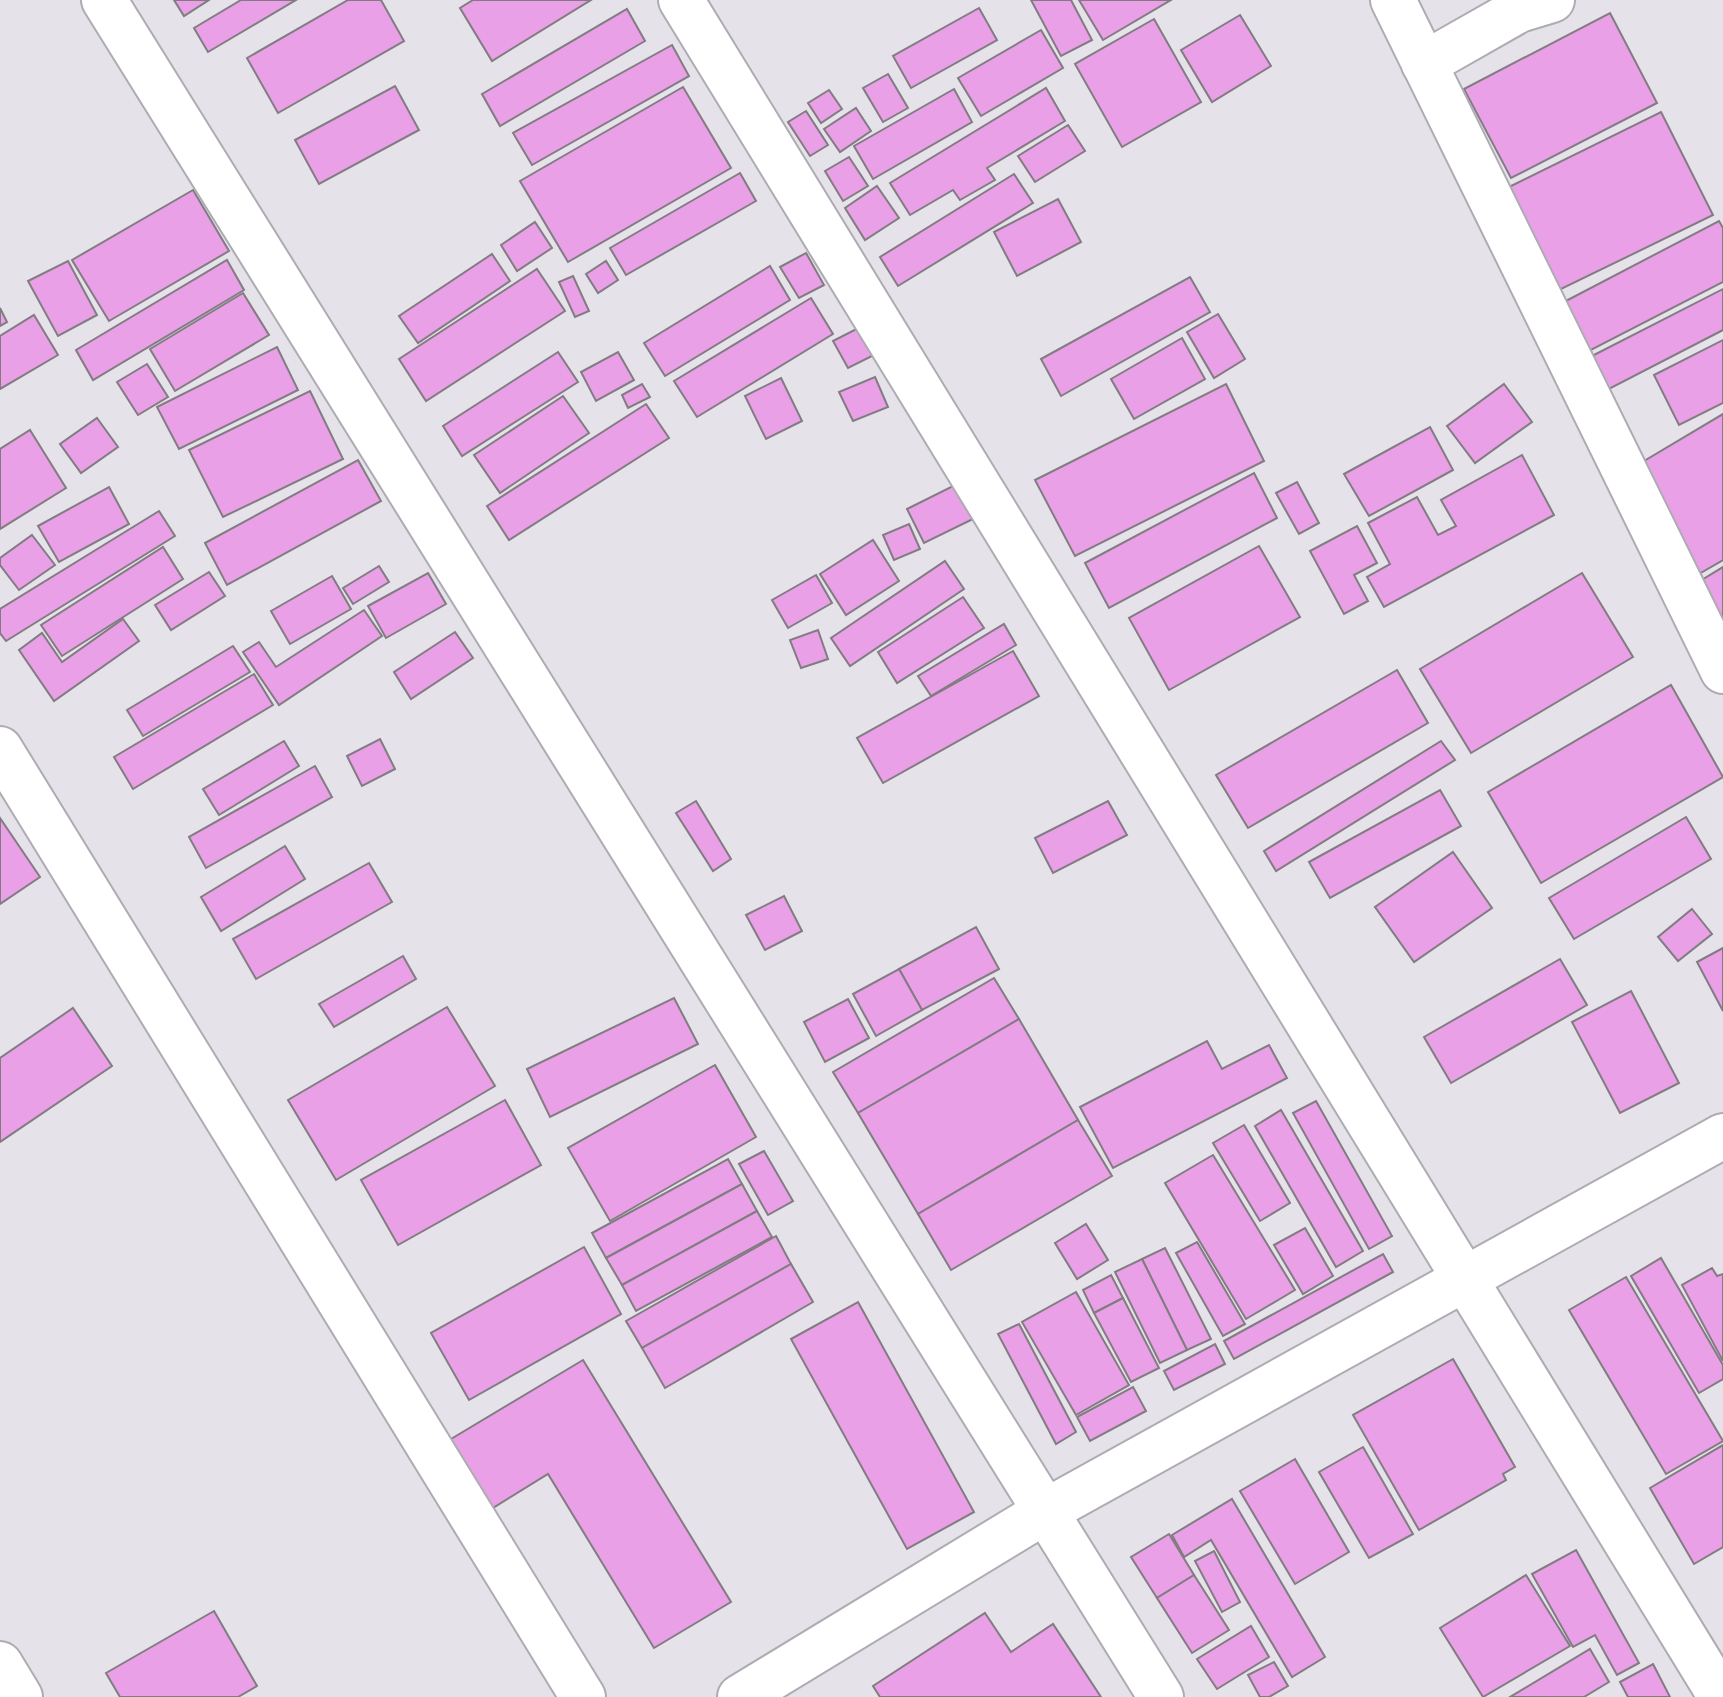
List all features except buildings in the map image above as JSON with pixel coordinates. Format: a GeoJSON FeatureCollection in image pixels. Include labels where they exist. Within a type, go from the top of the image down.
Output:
{"type":"FeatureCollection","features":[{"type":"Feature","properties":{"kind":"street"},"geometry":{"type":"LineString","coordinates":[[104,0],[1161,1697]]}},
{"type":"Feature","properties":{"kind":"street"},"geometry":{"type":"LineString","coordinates":[[681,0],[1721,1697]]}},
{"type":"Feature","properties":{"kind":"street"},"geometry":{"type":"LineString","coordinates":[[1393,0],[1723,671]]}},
{"type":"Feature","properties":{"kind":"street"},"geometry":{"type":"LineString","coordinates":[[1424,64],[1519,10],[1552,0]]}},
{"type":"Feature","properties":{"kind":"street"},"geometry":{"type":"LineString","coordinates":[[0,749],[583,1697]]}},
{"type":"Feature","properties":{"kind":"street"},"geometry":{"type":"LineString","coordinates":[[740,1697],[1046,1511],[1723,1136]]}},
{"type":"Feature","properties":{"kind":"street"},"geometry":{"type":"LineString","coordinates":[[0,1664],[20,1697]]}}]}
